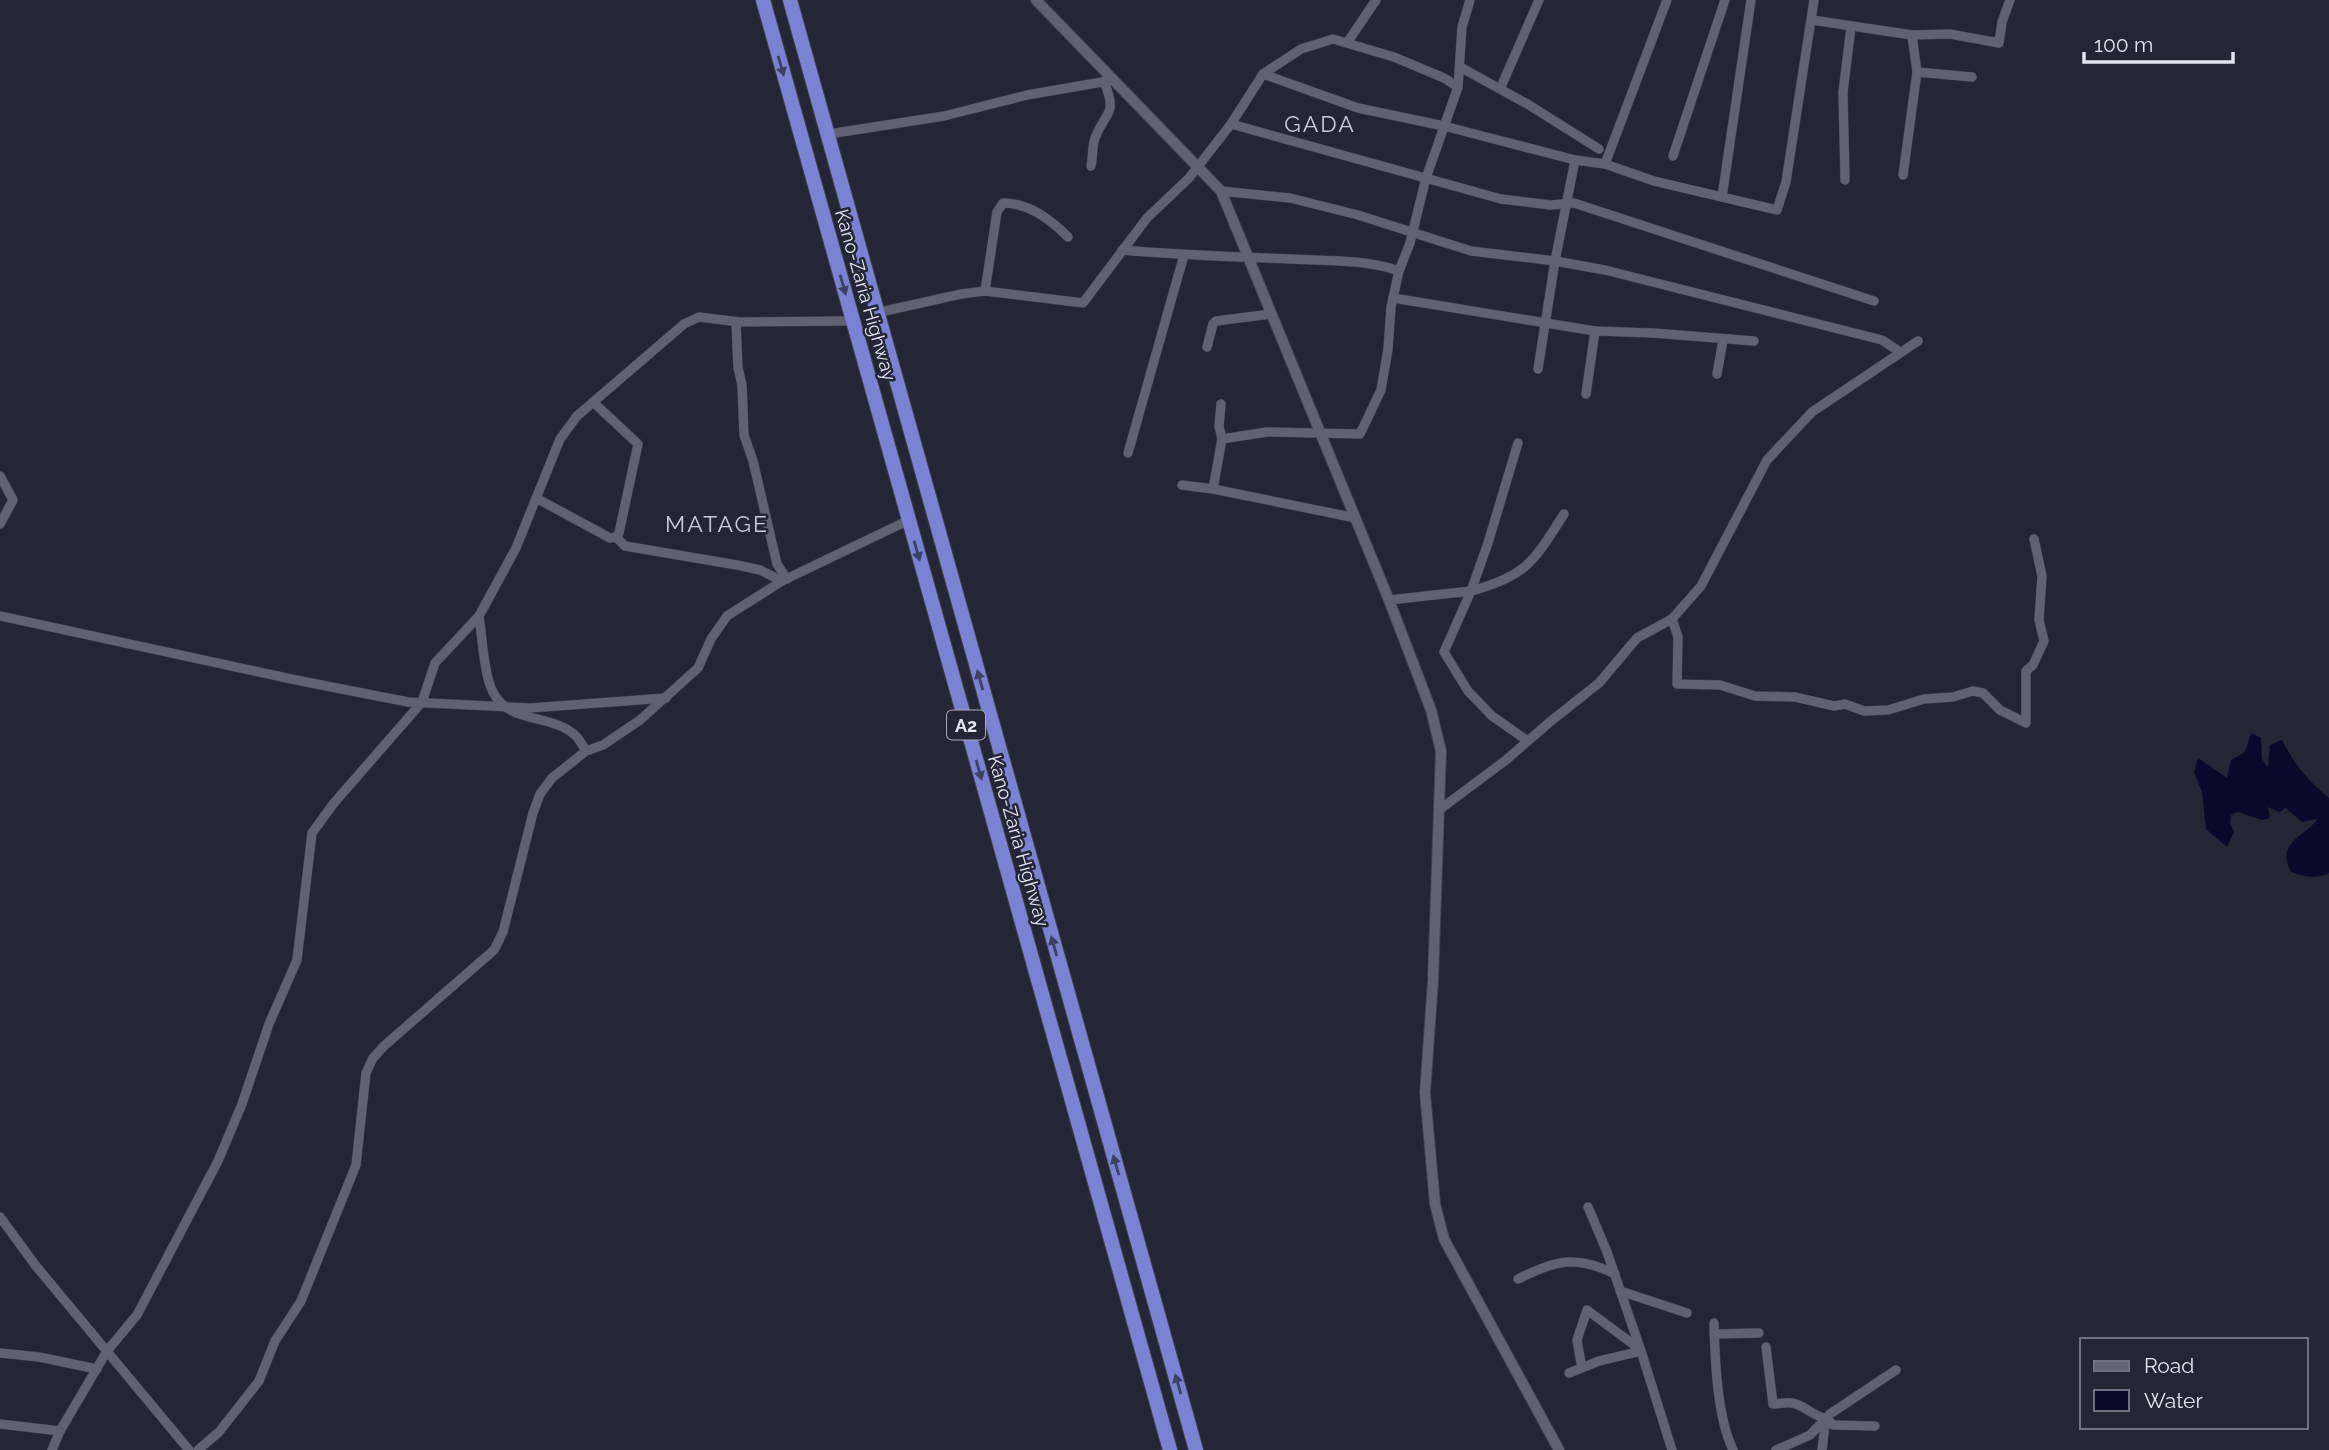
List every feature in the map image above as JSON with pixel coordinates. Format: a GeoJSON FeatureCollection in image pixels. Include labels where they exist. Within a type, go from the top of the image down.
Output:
{"type":"FeatureCollection","features":[{"type":"Feature","properties":{"kind":"highway","name":"Kano-Zaria Highway"},"geometry":{"type":"LineString","coordinates":[[763,0],[1170,1450]]}},
{"type":"Feature","properties":{"kind":"highway","name":"Kano-Zaria Highway"},"geometry":{"type":"LineString","coordinates":[[790,0],[1196,1450]]}},
{"type":"Feature","properties":{"kind":"street"},"geometry":{"type":"LineString","coordinates":[[1036,0],[1109,81],[1197,164],[1221,191],[1356,518],[1431,710],[1441,751],[1433,981],[1425,1093],[1435,1203],[1444,1239],[1559,1450]]}},
{"type":"Feature","properties":{"kind":"street"},"geometry":{"type":"LineString","coordinates":[[1347,43],[1376,0]]}},
{"type":"Feature","properties":{"kind":"street"},"geometry":{"type":"LineString","coordinates":[[1222,439],[1267,432],[1360,434],[1381,390],[1399,271],[1426,178],[1458,87],[1462,27],[1470,0]]}},
{"type":"Feature","properties":{"kind":"street"},"geometry":{"type":"LineString","coordinates":[[1500,89],[1539,0]]}},
{"type":"Feature","properties":{"kind":"street"},"geometry":{"type":"LineString","coordinates":[[1605,164],[1667,0]]}},
{"type":"Feature","properties":{"kind":"street"},"geometry":{"type":"LineString","coordinates":[[1673,156],[1725,0]]}},
{"type":"Feature","properties":{"kind":"street"},"geometry":{"type":"LineString","coordinates":[[1722,197],[1751,0]]}},
{"type":"Feature","properties":{"kind":"street"},"geometry":{"type":"LineString","coordinates":[[1263,74],[1358,108],[1444,126],[1575,160],[1605,164],[1654,181],[1777,210],[1786,182],[1814,0]]}},
{"type":"Feature","properties":{"kind":"street"},"geometry":{"type":"LineString","coordinates":[[1812,20],[1912,34],[1950,34],[1999,43],[2002,22],[2010,0]]}},
{"type":"Feature","properties":{"kind":"street"},"geometry":{"type":"LineString","coordinates":[[1844,180],[1843,92],[1851,27]]}},
{"type":"Feature","properties":{"kind":"street"},"geometry":{"type":"LineString","coordinates":[[1903,175],[1917,72],[1912,34]]}},
{"type":"Feature","properties":{"kind":"street"},"geometry":{"type":"LineString","coordinates":[[876,313],[985,291],[1083,303],[1147,218],[1189,178],[1197,164],[1231,124],[1263,74],[1301,49],[1333,39],[1394,57],[1444,78],[1458,87]]}},
{"type":"Feature","properties":{"kind":"street"},"geometry":{"type":"LineString","coordinates":[[1460,67],[1599,149]]}},
{"type":"Feature","properties":{"kind":"street"},"geometry":{"type":"LineString","coordinates":[[1917,72],[1972,77]]}},
{"type":"Feature","properties":{"kind":"street"},"geometry":{"type":"LineString","coordinates":[[829,134],[944,116],[1027,95],[1109,81]]}},
{"type":"Feature","properties":{"kind":"street"},"geometry":{"type":"LineString","coordinates":[[1091,166],[1095,139],[1110,114],[1112,101],[1109,81]]}},
{"type":"Feature","properties":{"kind":"street"},"geometry":{"type":"LineString","coordinates":[[1231,124],[1501,199],[1565,205],[1574,203],[1874,302]]}},
{"type":"Feature","properties":{"kind":"street"},"geometry":{"type":"LineString","coordinates":[[1538,369],[1575,160]]}},
{"type":"Feature","properties":{"kind":"street"},"geometry":{"type":"LineString","coordinates":[[1221,191],[1290,198],[1471,251],[1605,270],[1882,340],[1900,352]]}},
{"type":"Feature","properties":{"kind":"street"},"geometry":{"type":"LineString","coordinates":[[985,291],[997,212],[1003,203],[1037,212],[1052,221],[1068,237]]}},
{"type":"Feature","properties":{"kind":"street"},"geometry":{"type":"LineString","coordinates":[[1122,250],[1345,262],[1399,271]]}},
{"type":"Feature","properties":{"kind":"street"},"geometry":{"type":"LineString","coordinates":[[1128,453],[1184,255]]}},
{"type":"Feature","properties":{"kind":"street"},"geometry":{"type":"LineString","coordinates":[[1393,298],[1595,331],[1754,341]]}},
{"type":"Feature","properties":{"kind":"street"},"geometry":{"type":"LineString","coordinates":[[1207,347],[1216,321],[1271,314]]}},
{"type":"Feature","properties":{"kind":"street"},"geometry":{"type":"LineString","coordinates":[[52,1450],[60,1431],[107,1351],[137,1315],[218,1161],[242,1104],[269,1024],[297,960],[312,833],[334,803],[422,702],[435,663],[479,616],[516,548],[560,439],[577,416],[684,324],[699,317],[736,322],[853,321]]}},
{"type":"Feature","properties":{"kind":"street"},"geometry":{"type":"LineString","coordinates":[[736,322],[744,435],[753,461],[777,564],[784,580]]}},
{"type":"Feature","properties":{"kind":"street"},"geometry":{"type":"LineString","coordinates":[[1586,394],[1595,331]]}},
{"type":"Feature","properties":{"kind":"street"},"geometry":{"type":"LineString","coordinates":[[1717,374],[1723,340]]}},
{"type":"Feature","properties":{"kind":"street"},"geometry":{"type":"LineString","coordinates":[[1439,810],[1506,760],[1599,683],[1637,638],[1672,619],[1701,586],[1766,460],[1812,412],[1918,341]]}},
{"type":"Feature","properties":{"kind":"street"},"geometry":{"type":"LineString","coordinates":[[536,498],[610,538],[619,533],[638,444],[593,402]]}},
{"type":"Feature","properties":{"kind":"street"},"geometry":{"type":"LineString","coordinates":[[1213,489],[1222,439],[1219,426],[1221,404]]}},
{"type":"Feature","properties":{"kind":"street"},"geometry":{"type":"LineString","coordinates":[[1518,443],[1471,591],[1444,652],[1468,691],[1492,716],[1528,741]]}},
{"type":"Feature","properties":{"kind":"street"},"geometry":{"type":"LineString","coordinates":[[0,476],[13,500],[0,524]]}},
{"type":"Feature","properties":{"kind":"street"},"geometry":{"type":"LineString","coordinates":[[1182,485],[1356,518]]}},
{"type":"Feature","properties":{"kind":"street"},"geometry":{"type":"LineString","coordinates":[[1389,600],[1471,591],[1500,583],[1519,573],[1537,555],[1564,514]]}},
{"type":"Feature","properties":{"kind":"street"},"geometry":{"type":"LineString","coordinates":[[198,1450],[219,1432],[259,1381],[275,1341],[305,1291],[356,1165],[366,1073],[373,1058],[494,950],[503,932],[540,794],[552,778],[586,751],[603,745],[640,720],[666,698],[698,668],[711,639],[727,616],[784,580],[908,520]]}},
{"type":"Feature","properties":{"kind":"street"},"geometry":{"type":"LineString","coordinates":[[615,537],[625,546],[737,565],[760,570],[784,580]]}},
{"type":"Feature","properties":{"kind":"street"},"geometry":{"type":"LineString","coordinates":[[1672,619],[1678,637],[1677,684],[1720,685],[1755,696],[1795,696],[1834,706],[1846,704],[1864,712],[1888,710],[1924,699],[1953,697],[1973,691],[1983,693],[2000,710],[2026,723],[2026,671],[2033,665],[2044,641],[2039,620],[2042,576],[2034,540]]}},
{"type":"Feature","properties":{"kind":"street"},"geometry":{"type":"LineString","coordinates":[[0,616],[408,702],[530,708],[666,698]]}},
{"type":"Feature","properties":{"kind":"street"},"geometry":{"type":"LineString","coordinates":[[479,616],[491,690],[502,706],[514,713],[566,730],[576,737],[586,751]]}},
{"type":"Feature","properties":{"kind":"street"},"geometry":{"type":"LineString","coordinates":[[1588,1207],[1615,1274],[1672,1450]]}},
{"type":"Feature","properties":{"kind":"street"},"geometry":{"type":"LineString","coordinates":[[0,1217],[36,1266],[189,1450]]}},
{"type":"Feature","properties":{"kind":"street"},"geometry":{"type":"LineString","coordinates":[[1518,1279],[1549,1264],[1570,1261],[1601,1267],[1615,1274]]}},
{"type":"Feature","properties":{"kind":"street"},"geometry":{"type":"LineString","coordinates":[[1620,1291],[1687,1313]]}},
{"type":"Feature","properties":{"kind":"street"},"geometry":{"type":"LineString","coordinates":[[1581,1363],[1577,1340],[1587,1310],[1633,1342],[1641,1351]]}},
{"type":"Feature","properties":{"kind":"street"},"geometry":{"type":"LineString","coordinates":[[1714,1323],[1722,1409],[1728,1440],[1733,1450]]}},
{"type":"Feature","properties":{"kind":"street"},"geometry":{"type":"LineString","coordinates":[[1714,1334],[1759,1333]]}},
{"type":"Feature","properties":{"kind":"street"},"geometry":{"type":"LineString","coordinates":[[1766,1347],[1773,1404],[1793,1403],[1818,1417],[1826,1418],[1833,1425],[1875,1426]]}},
{"type":"Feature","properties":{"kind":"street"},"geometry":{"type":"LineString","coordinates":[[1569,1373],[1600,1361],[1641,1351]]}},
{"type":"Feature","properties":{"kind":"street"},"geometry":{"type":"LineString","coordinates":[[0,1353],[39,1357],[97,1369]]}},
{"type":"Feature","properties":{"kind":"street"},"geometry":{"type":"LineString","coordinates":[[1776,1450],[1810,1435],[1826,1418],[1896,1370]]}},
{"type":"Feature","properties":{"kind":"street"},"geometry":{"type":"LineString","coordinates":[[1822,1450],[1826,1418]]}},
{"type":"Feature","properties":{"kind":"street"},"geometry":{"type":"LineString","coordinates":[[0,1424],[60,1431]]}},
{"type":"Feature","properties":{"kind":"water"},"geometry":{"type":"Polygon","coordinates":[[[2251,733],[2261,738],[2262,759],[2268,768],[2270,745],[2282,740],[2302,772],[2329,798],[2329,873],[2315,877],[2301,875],[2291,872],[2287,862],[2286,854],[2293,841],[2318,819],[2302,822],[2286,808],[2279,812],[2268,807],[2270,818],[2262,820],[2238,812],[2231,815],[2230,823],[2234,832],[2227,847],[2206,829],[2202,792],[2194,772],[2198,758],[2227,778],[2231,760],[2245,752],[2251,733]]]}},
{"type":"Feature","properties":{"kind":"district","name":"GADA"},"geometry":{"type":"Point","coordinates":[1320,123]}},
{"type":"Feature","properties":{"kind":"district","name":"MATAGE"},"geometry":{"type":"Point","coordinates":[717,523]}}]}
